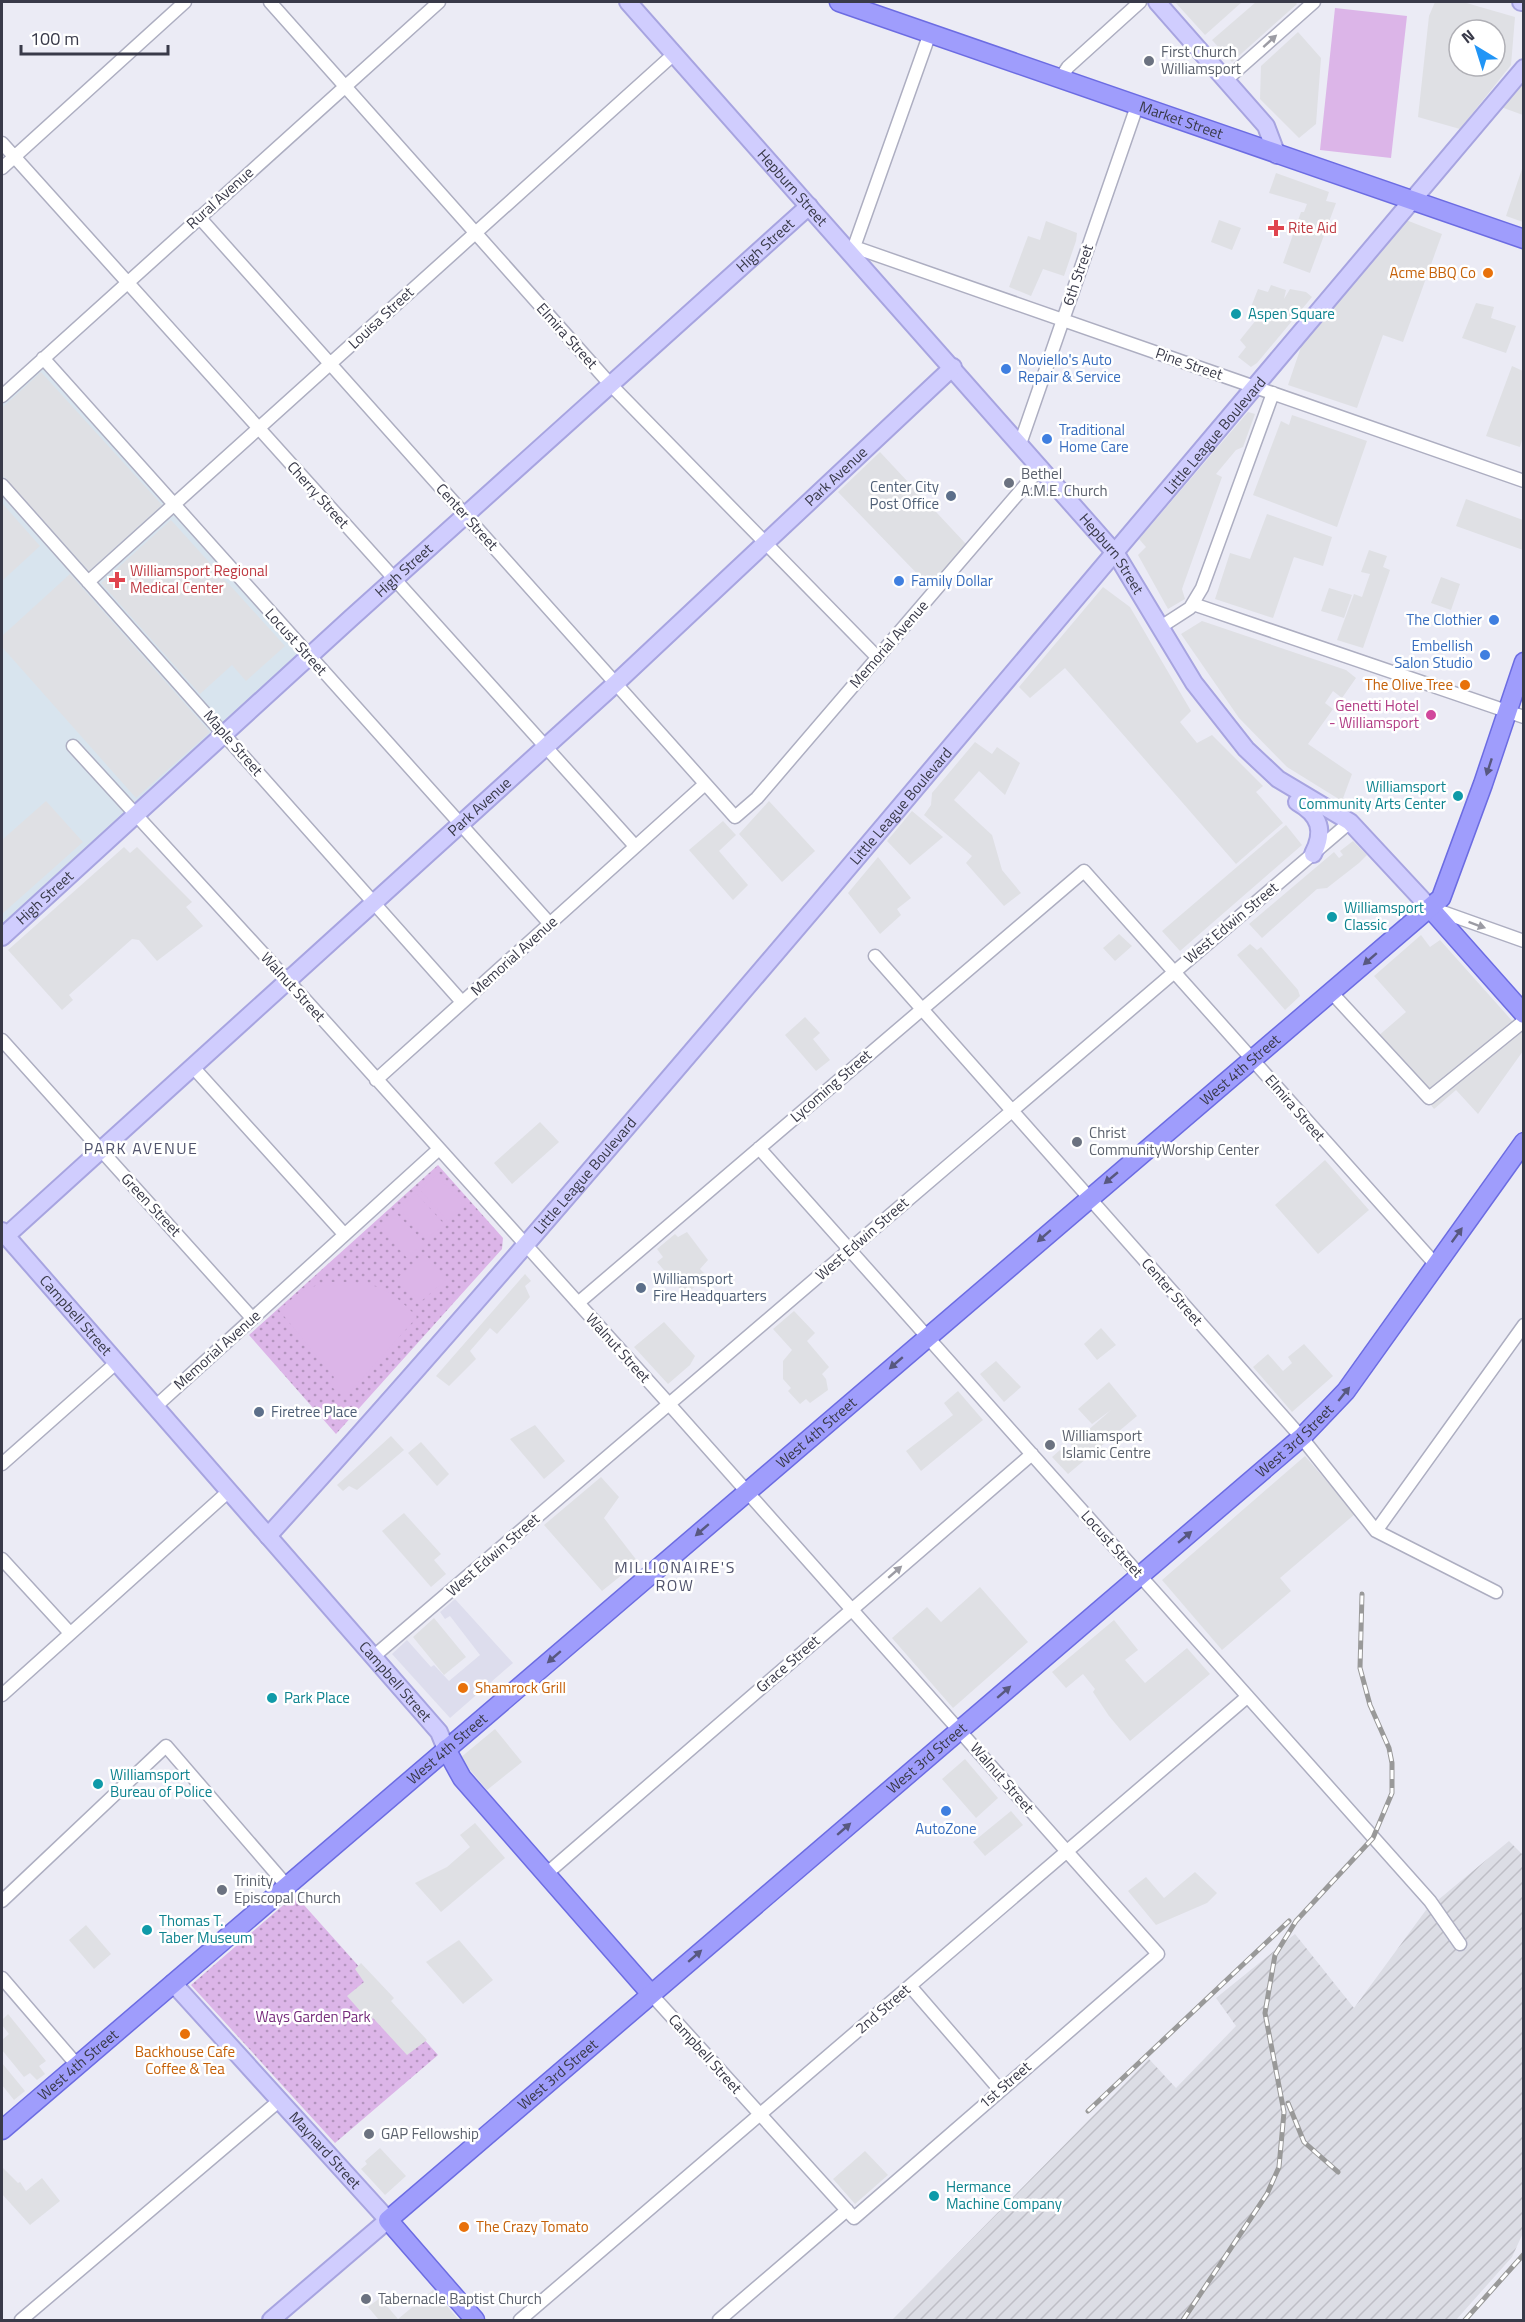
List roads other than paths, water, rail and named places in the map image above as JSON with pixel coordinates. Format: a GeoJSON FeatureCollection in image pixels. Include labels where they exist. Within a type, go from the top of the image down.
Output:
{"type":"FeatureCollection","features":[{"type":"Feature","properties":{"kind":"main road","name":"Market Street"},"geometry":{"type":"LineString","coordinates":[[839,2],[1410,202],[1524,239]]}},
{"type":"Feature","properties":{"kind":"main road","name":"West 4th Street"},"geometry":{"type":"LineString","coordinates":[[2,2130],[1441,898],[1515,714],[1524,662]]}},
{"type":"Feature","properties":{"kind":"main road","name":"Hepburn Street"},"geometry":{"type":"LineString","coordinates":[[1430,908],[1524,1014]]}},
{"type":"Feature","properties":{"kind":"main road","name":"West 3rd Street"},"geometry":{"type":"LineString","coordinates":[[388,2220],[1302,1438],[1347,1391],[1524,1142]]}},
{"type":"Feature","properties":{"kind":"main road","name":"Campbell Street"},"geometry":{"type":"LineString","coordinates":[[446,1749],[462,1778],[651,1994]]}},
{"type":"Feature","properties":{"kind":"main road","name":"Maynard Street"},"geometry":{"type":"LineString","coordinates":[[388,2220],[475,2320]]}},
{"type":"Feature","properties":{"kind":"street"},"geometry":{"type":"LineString","coordinates":[[2,168],[186,2]]}},
{"type":"Feature","properties":{"kind":"street","name":"Elmira Street"},"geometry":{"type":"LineString","coordinates":[[270,2],[610,384],[878,658]]}},
{"type":"Feature","properties":{"kind":"street","name":"Rural Avenue"},"geometry":{"type":"LineString","coordinates":[[2,396],[439,2]]}},
{"type":"Feature","properties":{"kind":"street","name":"Hepburn Street"},"geometry":{"type":"LineString","coordinates":[[628,2],[809,206],[852,249],[1116,554],[1194,683],[1231,732],[1278,779],[1350,822],[1430,908]]}},
{"type":"Feature","properties":{"kind":"street"},"geometry":{"type":"LineString","coordinates":[[1060,79],[1068,67],[1140,2]]}},
{"type":"Feature","properties":{"kind":"street"},"geometry":{"type":"LineString","coordinates":[[1157,2],[1266,126],[1277,155]]}},
{"type":"Feature","properties":{"kind":"street"},"geometry":{"type":"LineString","coordinates":[[1226,80],[1314,2]]}},
{"type":"Feature","properties":{"kind":"street"},"geometry":{"type":"LineString","coordinates":[[852,249],[930,33]]}},
{"type":"Feature","properties":{"kind":"street","name":"Louisa Street"},"geometry":{"type":"LineString","coordinates":[[88,582],[674,54]]}},
{"type":"Feature","properties":{"kind":"street","name":"Little League Boulevard"},"geometry":{"type":"LineString","coordinates":[[268,1536],[526,1245],[1116,554],[1524,68]]}},
{"type":"Feature","properties":{"kind":"street","name":"6th Street"},"geometry":{"type":"LineString","coordinates":[[1020,444],[1137,106]]}},
{"type":"Feature","properties":{"kind":"street","name":"Cherry Street"},"geometry":{"type":"LineString","coordinates":[[2,143],[635,846]]}},
{"type":"Feature","properties":{"kind":"street","name":"High Street"},"geometry":{"type":"LineString","coordinates":[[2,937],[809,206]]}},
{"type":"Feature","properties":{"kind":"street","name":"Center Street"},"geometry":{"type":"LineString","coordinates":[[199,217],[735,817]]}},
{"type":"Feature","properties":{"kind":"street","name":"Pine Street"},"geometry":{"type":"LineString","coordinates":[[852,249],[1063,320],[1524,482]]}},
{"type":"Feature","properties":{"kind":"street","name":"Locust Street"},"geometry":{"type":"LineString","coordinates":[[43,358],[172,505],[550,924]]}},
{"type":"Feature","properties":{"kind":"street","name":"Park Avenue"},"geometry":{"type":"LineString","coordinates":[[3,1236],[615,684],[952,367]]}},
{"type":"Feature","properties":{"kind":"street"},"geometry":{"type":"LineString","coordinates":[[1159,628],[1193,604],[1212,565],[1273,393]]}},
{"type":"Feature","properties":{"kind":"street","name":"Memorial Avenue"},"geometry":{"type":"LineString","coordinates":[[735,817],[757,798],[1040,468]]}},
{"type":"Feature","properties":{"kind":"street","name":"Maple Street"},"geometry":{"type":"LineString","coordinates":[[2,485],[462,1002]]}},
{"type":"Feature","properties":{"kind":"street"},"geometry":{"type":"LineString","coordinates":[[1193,604],[1515,714]]}},
{"type":"Feature","properties":{"kind":"street","name":"Walnut Street"},"geometry":{"type":"LineString","coordinates":[[73,746],[669,1404],[1158,1954]]}},
{"type":"Feature","properties":{"kind":"street"},"geometry":{"type":"LineString","coordinates":[[1278,779],[1289,798],[1310,811],[1319,824],[1321,835],[1312,854]]}},
{"type":"Feature","properties":{"kind":"street","name":"Memorial Avenue"},"geometry":{"type":"LineString","coordinates":[[376,1080],[705,784]]}},
{"type":"Feature","properties":{"kind":"street","name":"West Edwin Street"},"geometry":{"type":"LineString","coordinates":[[373,1657],[1350,822]]}},
{"type":"Feature","properties":{"kind":"street","name":"Elmira Street"},"geometry":{"type":"LineString","coordinates":[[1084,870],[1436,1265]]}},
{"type":"Feature","properties":{"kind":"street","name":"Lycoming Street"},"geometry":{"type":"LineString","coordinates":[[578,1303],[1084,870]]}},
{"type":"Feature","properties":{"kind":"street"},"geometry":{"type":"LineString","coordinates":[[1430,908],[1524,941]]}},
{"type":"Feature","properties":{"kind":"street","name":"Center Street"},"geometry":{"type":"LineString","coordinates":[[875,956],[1302,1438],[1376,1531],[1496,1592]]}},
{"type":"Feature","properties":{"kind":"street"},"geometry":{"type":"LineString","coordinates":[[1331,992],[1429,1098],[1524,1021]]}},
{"type":"Feature","properties":{"kind":"street","name":"Green Street"},"geometry":{"type":"LineString","coordinates":[[2,1040],[252,1318]]}},
{"type":"Feature","properties":{"kind":"street"},"geometry":{"type":"LineString","coordinates":[[192,1066],[344,1234]]}},
{"type":"Feature","properties":{"kind":"street","name":"Locust Street"},"geometry":{"type":"LineString","coordinates":[[759,1148],[1430,1901],[1460,1944]]}},
{"type":"Feature","properties":{"kind":"street","name":"Memorial Avenue"},"geometry":{"type":"LineString","coordinates":[[155,1407],[439,1149]]}},
{"type":"Feature","properties":{"kind":"street","name":"Campbell Street"},"geometry":{"type":"LineString","coordinates":[[3,1236],[439,1732],[446,1749]]}},
{"type":"Feature","properties":{"kind":"street"},"geometry":{"type":"LineString","coordinates":[[1376,1531],[1524,1325]]}},
{"type":"Feature","properties":{"kind":"street"},"geometry":{"type":"LineString","coordinates":[[2,1464],[116,1363]]}},
{"type":"Feature","properties":{"kind":"street","name":"Grace Street"},"geometry":{"type":"LineString","coordinates":[[546,1875],[1032,1454]]}},
{"type":"Feature","properties":{"kind":"street"},"geometry":{"type":"LineString","coordinates":[[2,1695],[229,1491]]}},
{"type":"Feature","properties":{"kind":"street"},"geometry":{"type":"LineString","coordinates":[[2,1559],[70,1633]]}},
{"type":"Feature","properties":{"kind":"street","name":"2nd Street"},"geometry":{"type":"LineString","coordinates":[[520,2320],[1246,1697]]}},
{"type":"Feature","properties":{"kind":"street"},"geometry":{"type":"LineString","coordinates":[[2,1901],[166,1746],[287,1886]]}},
{"type":"Feature","properties":{"kind":"street","name":"1st Street"},"geometry":{"type":"LineString","coordinates":[[718,2320],[1000,2090],[1158,1954]]}},
{"type":"Feature","properties":{"kind":"street"},"geometry":{"type":"LineString","coordinates":[[2,1978],[77,2066]]}},
{"type":"Feature","properties":{"kind":"street","name":"Maynard Street"},"geometry":{"type":"LineString","coordinates":[[173,1983],[388,2220]]}},
{"type":"Feature","properties":{"kind":"street"},"geometry":{"type":"LineString","coordinates":[[910,1986],[1000,2090]]}},
{"type":"Feature","properties":{"kind":"street","name":"Campbell Street"},"geometry":{"type":"LineString","coordinates":[[651,1994],[850,2214]]}},
{"type":"Feature","properties":{"kind":"street"},"geometry":{"type":"LineString","coordinates":[[21,2320],[280,2100]]}},
{"type":"Feature","properties":{"kind":"street","name":"West 3rd Street"},"geometry":{"type":"LineString","coordinates":[[271,2320],[388,2220]]}},
{"type":"Feature","properties":{"kind":"railway"},"geometry":{"type":"LineString","coordinates":[[1183,2320],[1267,2194],[1279,2167],[1284,2112],[1265,2013],[1275,1955],[1296,1921],[1373,1838],[1392,1793],[1392,1763],[1389,1748],[1370,1705],[1360,1668],[1362,1594]]}},
{"type":"Feature","properties":{"kind":"railway"},"geometry":{"type":"LineString","coordinates":[[1088,2111],[1289,1921]]}},
{"type":"Feature","properties":{"kind":"railway"},"geometry":{"type":"LineString","coordinates":[[1288,2103],[1304,2142],[1338,2172]]}},
{"type":"Feature","properties":{"kind":"railway"},"geometry":{"type":"LineString","coordinates":[[1465,2320],[1524,2254]]}},
{"type":"Feature","properties":{"kind":"place","name":"First Church Williamsport"},"geometry":{"type":"Point","coordinates":[1149,61]}},
{"type":"Feature","properties":{"kind":"place","name":"Rite Aid"},"geometry":{"type":"Point","coordinates":[1276,228]}},
{"type":"Feature","properties":{"kind":"place","name":"Acme BBQ Co"},"geometry":{"type":"Point","coordinates":[1488,273]}},
{"type":"Feature","properties":{"kind":"place","name":"Aspen Square"},"geometry":{"type":"Point","coordinates":[1236,314]}},
{"type":"Feature","properties":{"kind":"place","name":"Noviello's Auto Repair & Service"},"geometry":{"type":"Point","coordinates":[1006,369]}},
{"type":"Feature","properties":{"kind":"place","name":"Traditional Home Care"},"geometry":{"type":"Point","coordinates":[1047,439]}},
{"type":"Feature","properties":{"kind":"place","name":"Bethel A.M.E. Church"},"geometry":{"type":"Point","coordinates":[1009,483]}},
{"type":"Feature","properties":{"kind":"place","name":"Center City Post Office"},"geometry":{"type":"Point","coordinates":[951,496]}},
{"type":"Feature","properties":{"kind":"place","name":"Williamsport Regional Medical Center"},"geometry":{"type":"Point","coordinates":[117,580]}},
{"type":"Feature","properties":{"kind":"place","name":"Family Dollar"},"geometry":{"type":"Point","coordinates":[899,581]}},
{"type":"Feature","properties":{"kind":"place","name":"The Clothier"},"geometry":{"type":"Point","coordinates":[1494,620]}},
{"type":"Feature","properties":{"kind":"place","name":"Embellish Salon Studio"},"geometry":{"type":"Point","coordinates":[1485,655]}},
{"type":"Feature","properties":{"kind":"place","name":"The Olive Tree"},"geometry":{"type":"Point","coordinates":[1465,685]}},
{"type":"Feature","properties":{"kind":"place","name":"Genetti Hotel - Williamsport"},"geometry":{"type":"Point","coordinates":[1431,715]}},
{"type":"Feature","properties":{"kind":"place","name":"Williamsport Community Arts Center"},"geometry":{"type":"Point","coordinates":[1458,796]}},
{"type":"Feature","properties":{"kind":"place","name":"Williamsport Classic"},"geometry":{"type":"Point","coordinates":[1332,917]}},
{"type":"Feature","properties":{"kind":"place","name":"Christ CommunityWorship Center"},"geometry":{"type":"Point","coordinates":[1077,1142]}},
{"type":"Feature","properties":{"kind":"place","name":"Williamsport Fire Headquarters"},"geometry":{"type":"Point","coordinates":[641,1288]}},
{"type":"Feature","properties":{"kind":"place","name":"Firetree Place"},"geometry":{"type":"Point","coordinates":[259,1412]}},
{"type":"Feature","properties":{"kind":"place","name":"Williamsport Islamic Centre"},"geometry":{"type":"Point","coordinates":[1050,1445]}},
{"type":"Feature","properties":{"kind":"place","name":"Shamrock Grill"},"geometry":{"type":"Point","coordinates":[463,1688]}},
{"type":"Feature","properties":{"kind":"place","name":"Park Place"},"geometry":{"type":"Point","coordinates":[272,1698]}},
{"type":"Feature","properties":{"kind":"place","name":"Williamsport Bureau of Police"},"geometry":{"type":"Point","coordinates":[98,1784]}},
{"type":"Feature","properties":{"kind":"place","name":"AutoZone"},"geometry":{"type":"Point","coordinates":[946,1811]}},
{"type":"Feature","properties":{"kind":"place","name":"Trinity Episcopal Church"},"geometry":{"type":"Point","coordinates":[222,1890]}},
{"type":"Feature","properties":{"kind":"place","name":"Thomas T. Taber Museum"},"geometry":{"type":"Point","coordinates":[147,1930]}},
{"type":"Feature","properties":{"kind":"place","name":"Backhouse Cafe Coffee & Tea"},"geometry":{"type":"Point","coordinates":[185,2034]}},
{"type":"Feature","properties":{"kind":"place","name":"GAP Fellowship"},"geometry":{"type":"Point","coordinates":[369,2134]}},
{"type":"Feature","properties":{"kind":"place","name":"Hermance Machine Company"},"geometry":{"type":"Point","coordinates":[934,2196]}},
{"type":"Feature","properties":{"kind":"place","name":"The Crazy Tomato"},"geometry":{"type":"Point","coordinates":[464,2227]}},
{"type":"Feature","properties":{"kind":"place","name":"Tabernacle Baptist Church"},"geometry":{"type":"Point","coordinates":[366,2299]}},
{"type":"Feature","properties":{"kind":"district","name":"PARK AVENUE"},"geometry":{"type":"Point","coordinates":[141,1148]}},
{"type":"Feature","properties":{"kind":"district","name":"MILLIONAIRE'S ROW"},"geometry":{"type":"Point","coordinates":[675,1576]}},
{"type":"Feature","properties":{"kind":"park label","name":"Ways Garden Park"},"geometry":{"type":"Point","coordinates":[313,2017]}}]}
